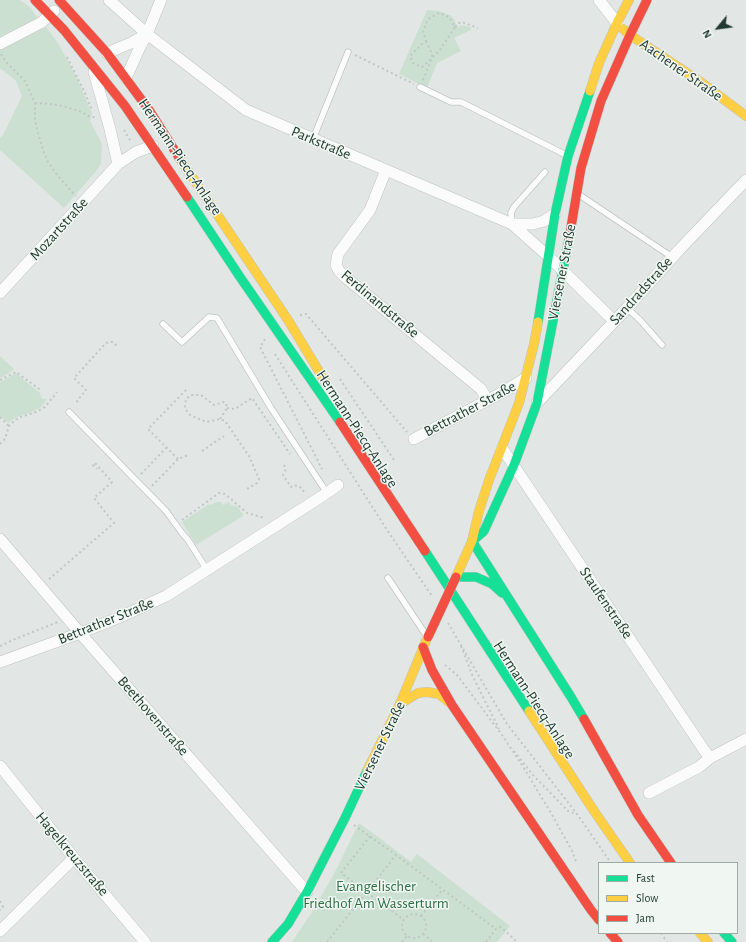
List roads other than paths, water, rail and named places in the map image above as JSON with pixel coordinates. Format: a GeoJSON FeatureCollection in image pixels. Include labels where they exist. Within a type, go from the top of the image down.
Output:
{"type":"FeatureCollection","features":[{"type":"Feature","properties":{"kind":"main road"},"geometry":{"type":"LineString","coordinates":[[35,0],[64,30],[77,36],[88,46],[107,53]]}},
{"type":"Feature","properties":{"kind":"main road","name":"Viersener Straße"},"geometry":{"type":"LineString","coordinates":[[272,942],[288,924],[307,892],[345,818],[400,704],[423,647],[472,541],[487,486],[519,403],[526,378],[534,344],[555,214],[568,156],[597,70],[617,23],[629,0]]}},
{"type":"Feature","properties":{"kind":"main road","name":"Viersener Straße"},"geometry":{"type":"LineString","coordinates":[[472,541],[484,531],[514,464],[538,404],[581,168],[601,101],[630,35],[648,0]]}},
{"type":"Feature","properties":{"kind":"main road","name":"Hermann-Piecq-Anlage"},"geometry":{"type":"LineString","coordinates":[[60,1],[107,53],[149,110],[288,320],[330,388]]}},
{"type":"Feature","properties":{"kind":"main road","name":"Aachener Straße"},"geometry":{"type":"LineString","coordinates":[[617,23],[630,35],[702,83],[746,116]]}},
{"type":"Feature","properties":{"kind":"main road","name":"Hermann-Piecq-Anlage"},"geometry":{"type":"LineString","coordinates":[[64,30],[125,106],[153,146],[240,277],[378,479],[629,862]]}},
{"type":"Feature","properties":{"kind":"main road"},"geometry":{"type":"LineString","coordinates":[[153,146],[166,147],[179,157]]}},
{"type":"Feature","properties":{"kind":"main road"},"geometry":{"type":"LineString","coordinates":[[472,541],[571,697],[638,815],[670,862]]}},
{"type":"Feature","properties":{"kind":"main road"},"geometry":{"type":"LineString","coordinates":[[455,578],[476,577],[492,584],[510,600]]}},
{"type":"Feature","properties":{"kind":"main road"},"geometry":{"type":"LineString","coordinates":[[423,647],[432,670],[452,704],[598,919]]}},
{"type":"Feature","properties":{"kind":"main road"},"geometry":{"type":"LineString","coordinates":[[400,704],[418,693],[427,692],[439,694],[452,704]]}},
{"type":"Feature","properties":{"kind":"main road"},"geometry":{"type":"LineString","coordinates":[[611,934],[618,942]]}},
{"type":"Feature","properties":{"kind":"main road"},"geometry":{"type":"LineString","coordinates":[[701,934],[708,942]]}},
{"type":"Feature","properties":{"kind":"main road"},"geometry":{"type":"LineString","coordinates":[[725,934],[732,942]]}},
{"type":"Feature","properties":{"kind":"street","name":"Parkstraße"},"geometry":{"type":"LineString","coordinates":[[109,0],[147,34],[246,110],[512,224],[563,270],[614,321]]}},
{"type":"Feature","properties":{"kind":"street"},"geometry":{"type":"LineString","coordinates":[[126,78],[161,0]]}},
{"type":"Feature","properties":{"kind":"street"},"geometry":{"type":"LineString","coordinates":[[599,0],[617,23]]}},
{"type":"Feature","properties":{"kind":"street"},"geometry":{"type":"LineString","coordinates":[[0,44],[42,22],[50,16],[60,1]]}},
{"type":"Feature","properties":{"kind":"street"},"geometry":{"type":"LineString","coordinates":[[107,53],[131,43],[147,34]]}},
{"type":"Feature","properties":{"kind":"street"},"geometry":{"type":"LineString","coordinates":[[92,64],[118,164]]}},
{"type":"Feature","properties":{"kind":"street","name":"Mozartstraße"},"geometry":{"type":"LineString","coordinates":[[0,293],[118,164],[136,152],[153,146]]}},
{"type":"Feature","properties":{"kind":"street","name":"Ferdinandstraße"},"geometry":{"type":"LineString","coordinates":[[386,170],[370,210],[338,254],[336,265],[345,277],[481,389],[487,400]]}},
{"type":"Feature","properties":{"kind":"street","name":"Sandradstraße"},"geometry":{"type":"LineString","coordinates":[[538,404],[672,257],[746,180]]}},
{"type":"Feature","properties":{"kind":"street","name":"Parkstraße"},"geometry":{"type":"LineString","coordinates":[[512,224],[533,224],[544,221],[555,214]]}},
{"type":"Feature","properties":{"kind":"street","name":"Bettrather Straße"},"geometry":{"type":"LineString","coordinates":[[414,439],[526,378]]}},
{"type":"Feature","properties":{"kind":"street","name":"Staufenstraße"},"geometry":{"type":"LineString","coordinates":[[502,448],[710,758]]}},
{"type":"Feature","properties":{"kind":"street","name":"Bettrather Straße"},"geometry":{"type":"LineString","coordinates":[[0,662],[118,618],[166,596],[332,489]]}},
{"type":"Feature","properties":{"kind":"street","name":"Beethovenstraße"},"geometry":{"type":"LineString","coordinates":[[0,540],[307,892]]}},
{"type":"Feature","properties":{"kind":"street"},"geometry":{"type":"LineString","coordinates":[[649,793],[699,767],[710,758],[745,742]]}},
{"type":"Feature","properties":{"kind":"street","name":"Hagelkreuzstraße"},"geometry":{"type":"LineString","coordinates":[[0,766],[74,858],[145,942]]}},
{"type":"Feature","properties":{"kind":"street"},"geometry":{"type":"LineString","coordinates":[[0,930],[74,858]]}},
{"type":"Feature","properties":{"kind":"lane"},"geometry":{"type":"LineString","coordinates":[[313,139],[348,52]]}},
{"type":"Feature","properties":{"kind":"lane"},"geometry":{"type":"LineString","coordinates":[[420,87],[451,102],[461,102],[568,156]]}},
{"type":"Feature","properties":{"kind":"lane"},"geometry":{"type":"LineString","coordinates":[[512,224],[512,213],[514,207],[545,172]]}},
{"type":"Feature","properties":{"kind":"lane"},"geometry":{"type":"LineString","coordinates":[[576,193],[672,257]]}},
{"type":"Feature","properties":{"kind":"lane"},"geometry":{"type":"LineString","coordinates":[[626,308],[640,320],[662,345]]}},
{"type":"Feature","properties":{"kind":"lane"},"geometry":{"type":"LineString","coordinates":[[163,324],[182,342],[209,317],[217,318],[271,408],[332,489]]}},
{"type":"Feature","properties":{"kind":"lane"},"geometry":{"type":"LineString","coordinates":[[69,412],[166,511],[188,540],[207,570]]}},
{"type":"Feature","properties":{"kind":"lane"},"geometry":{"type":"LineString","coordinates":[[388,578],[428,637]]}},
{"type":"Feature","properties":{"kind":"park label","name":"Evangelischer Friedhof Am Wasserturm"},"geometry":{"type":"Point","coordinates":[376,894]}}]}
